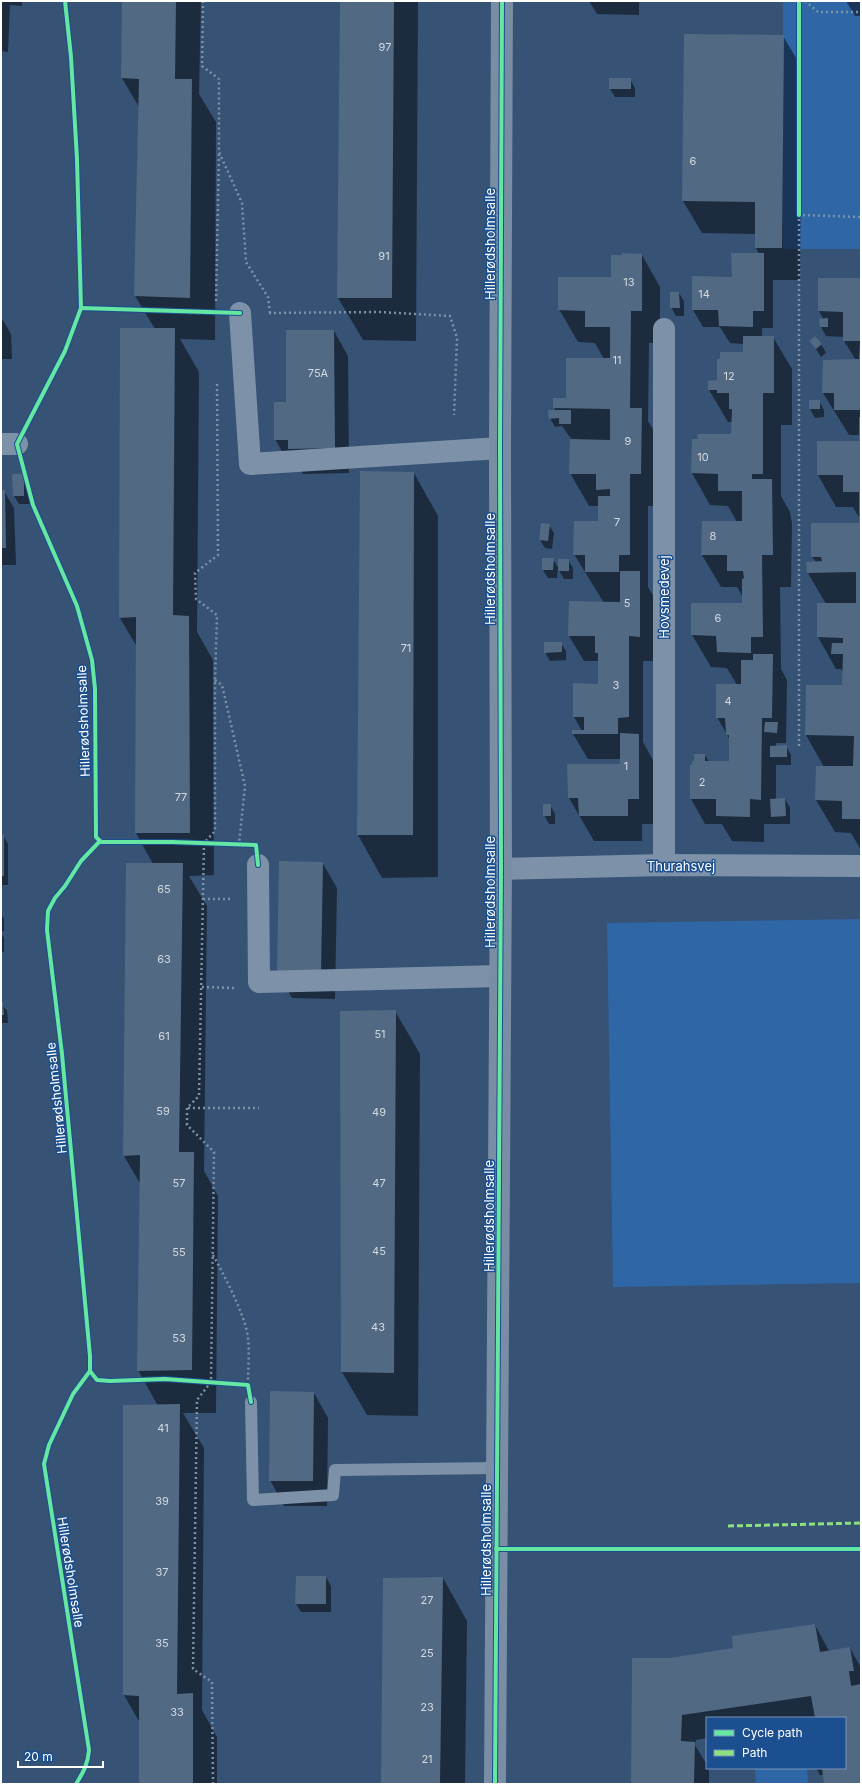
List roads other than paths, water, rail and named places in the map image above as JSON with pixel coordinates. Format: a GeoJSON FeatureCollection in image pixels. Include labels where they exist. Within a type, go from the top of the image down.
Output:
{"type":"FeatureCollection","features":[{"type":"Feature","properties":{"kind":"street","name":"Hillerødsholmsalle"},"geometry":{"type":"LineString","coordinates":[[495,1784],[500,976],[502,1]]}},
{"type":"Feature","properties":{"kind":"street"},"geometry":{"type":"LineString","coordinates":[[240,313],[250,464],[500,448]]}},
{"type":"Feature","properties":{"kind":"street","name":"Hovsmedevej"},"geometry":{"type":"LineString","coordinates":[[664,328],[664,866]]}},
{"type":"Feature","properties":{"kind":"street"},"geometry":{"type":"LineString","coordinates":[[258,865],[259,982],[500,976]]}},
{"type":"Feature","properties":{"kind":"street","name":"Thurahsvej"},"geometry":{"type":"LineString","coordinates":[[500,869],[664,866],[861,866]]}},
{"type":"Feature","properties":{"kind":"lane","name":"Hillerødsholmsalle"},"geometry":{"type":"LineString","coordinates":[[251,1402],[252,1500],[333,1495],[335,1470],[497,1468]]}}]}
